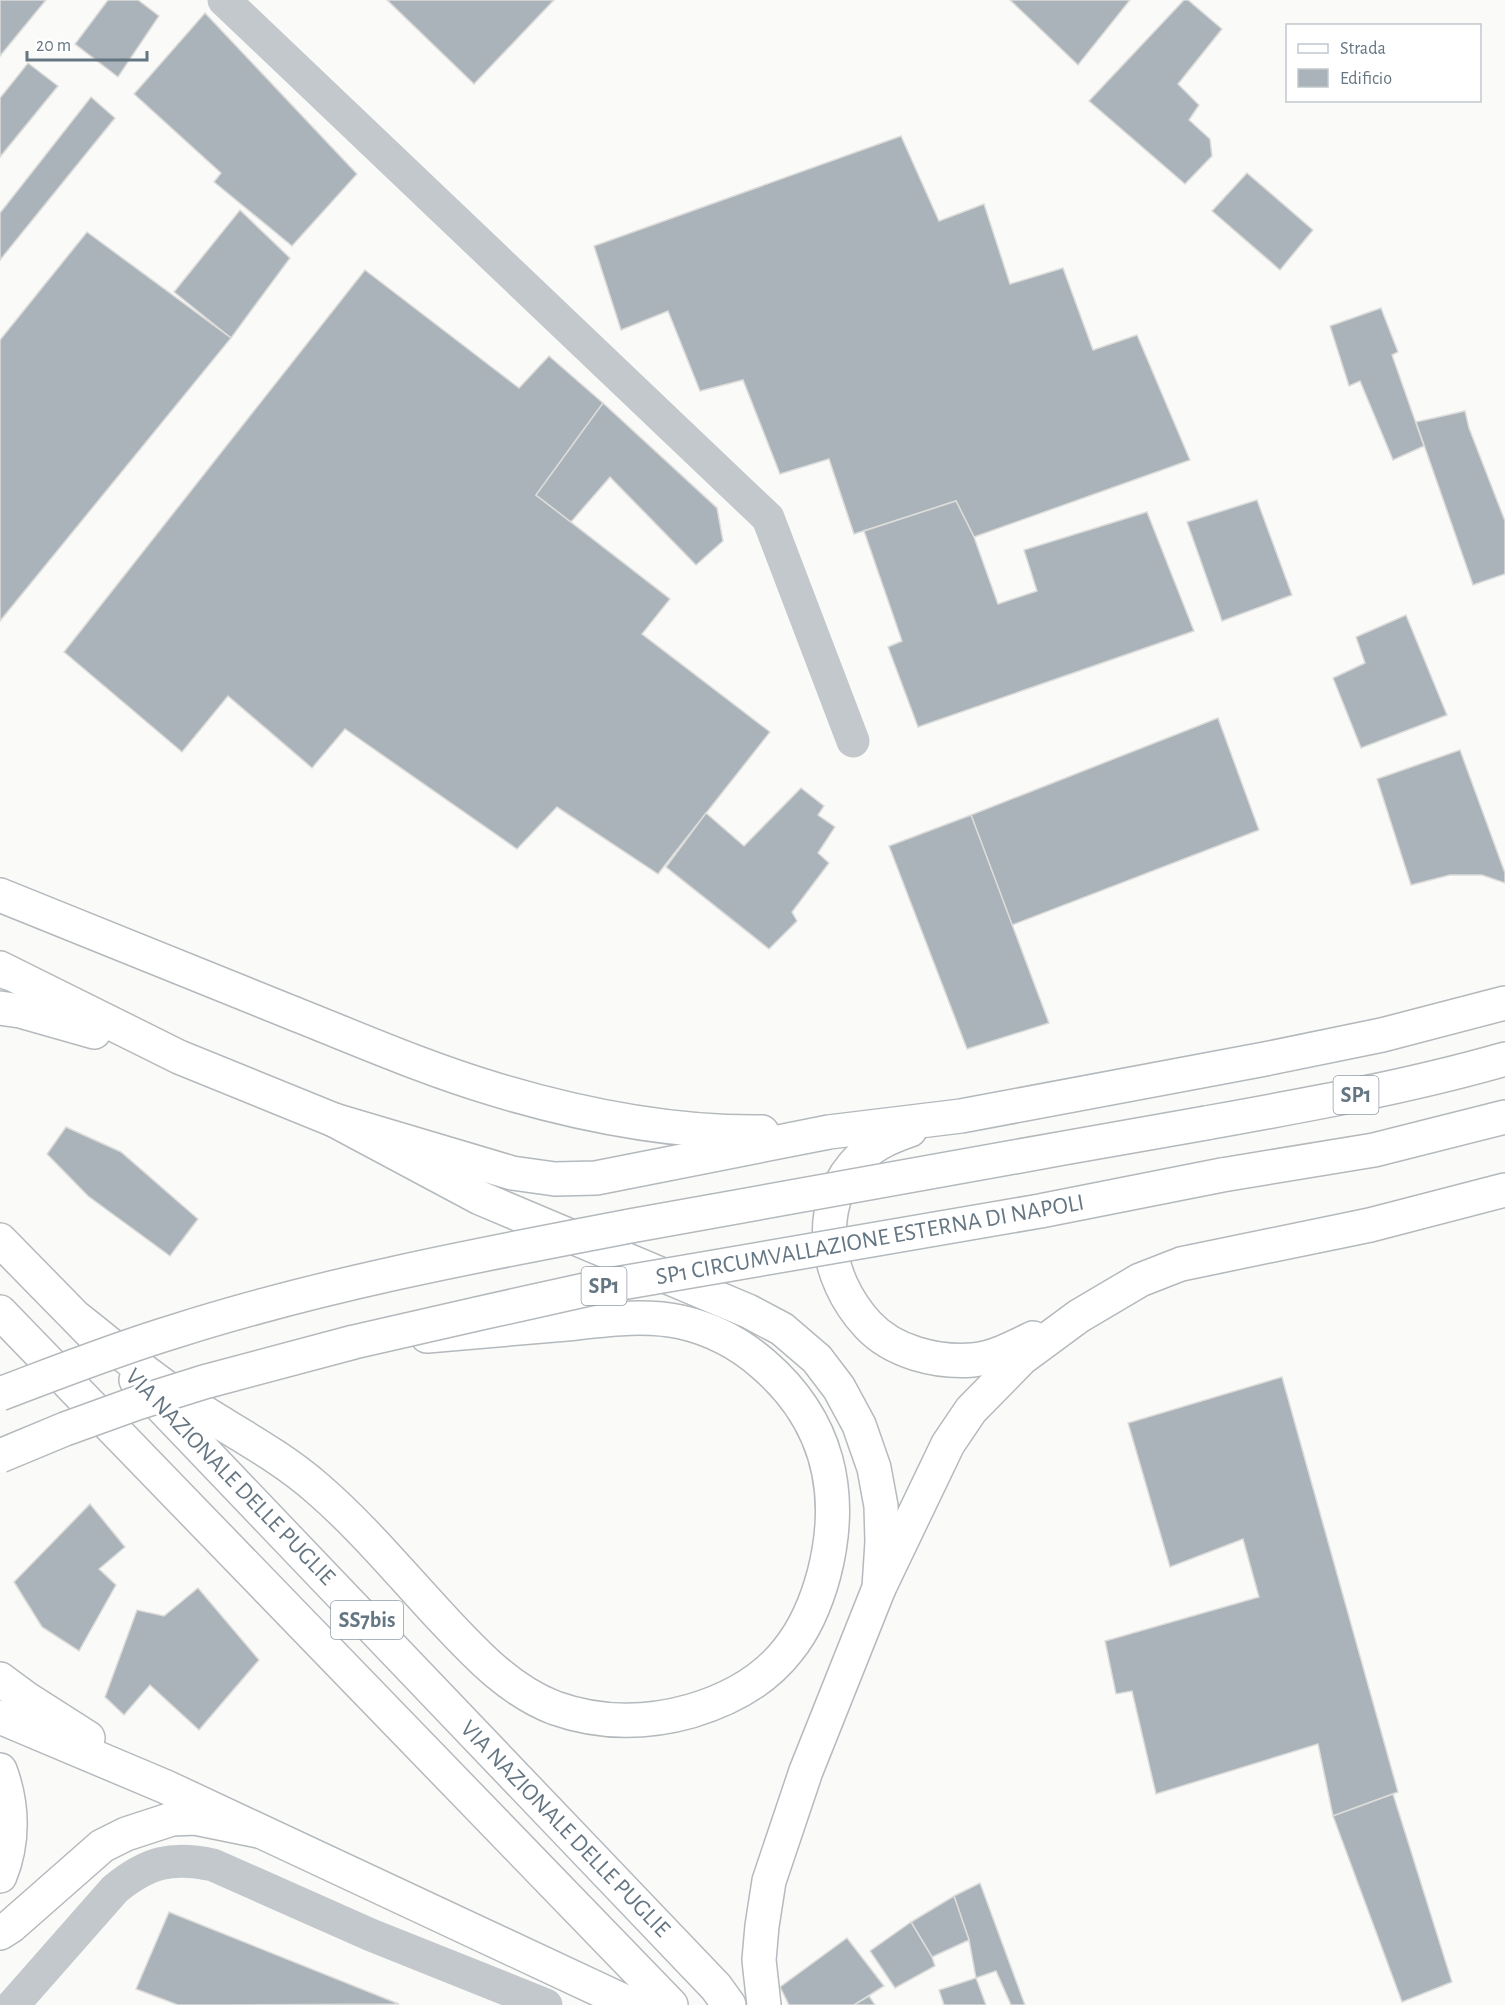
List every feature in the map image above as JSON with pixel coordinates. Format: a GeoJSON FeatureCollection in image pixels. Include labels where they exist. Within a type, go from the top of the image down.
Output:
{"type":"FeatureCollection","features":[{"type":"Feature","properties":{"kind":"main road"},"geometry":{"type":"LineString","coordinates":[[0,895],[410,1060],[493,1089],[562,1108],[630,1121],[742,1132],[830,1132]]}},
{"type":"Feature","properties":{"kind":"main road"},"geometry":{"type":"LineString","coordinates":[[3,971],[179,1057],[320,1114],[512,1173],[555,1179],[596,1178],[830,1132],[961,1116],[1358,1040],[1505,1003]]}},
{"type":"Feature","properties":{"kind":"main road"},"geometry":{"type":"LineString","coordinates":[[0,1008],[20,1011],[179,1057]]}},
{"type":"Feature","properties":{"kind":"main road","name":"SP1"},"geometry":{"type":"LineString","coordinates":[[0,1394],[177,1330],[316,1292],[486,1253],[782,1197],[1343,1098],[1505,1059]]}},
{"type":"Feature","properties":{"kind":"main road"},"geometry":{"type":"LineString","coordinates":[[320,1114],[480,1198],[748,1311],[782,1329],[817,1359],[839,1388],[859,1425],[874,1468],[881,1506],[882,1542],[879,1588]]}},
{"type":"Feature","properties":{"kind":"main road"},"geometry":{"type":"LineString","coordinates":[[961,1116],[889,1137],[863,1154],[848,1171],[834,1198],[828,1227],[830,1253],[836,1272],[850,1301],[868,1325],[890,1341],[915,1354],[946,1359],[974,1360],[1008,1350],[1079,1316],[1140,1280],[1181,1264],[1370,1225],[1505,1190]]}},
{"type":"Feature","properties":{"kind":"main road","name":"SP1 CIRCUMVALLAZIONE ESTERNA DI NAPOLI"},"geometry":{"type":"LineString","coordinates":[[0,1456],[65,1429],[204,1382],[354,1342],[598,1287],[1040,1211],[1222,1175],[1374,1150],[1505,1117]]}},
{"type":"Feature","properties":{"kind":"main road","name":"VIA NAZIONALE DELLE PUGLIE"},"geometry":{"type":"LineString","coordinates":[[0,1240],[658,1926],[716,1987],[729,2005]]}},
{"type":"Feature","properties":{"kind":"main road","name":"VIA NAZIONALE DELLE PUGLIE"},"geometry":{"type":"LineString","coordinates":[[0,1312],[671,2005]]}},
{"type":"Feature","properties":{"kind":"main road"},"geometry":{"type":"LineString","coordinates":[[764,2005],[759,1960],[769,1881],[806,1771],[879,1588],[948,1444],[971,1410],[1022,1358],[1079,1316]]}},
{"type":"Feature","properties":{"kind":"main road"},"geometry":{"type":"LineString","coordinates":[[78,1319],[171,1391],[283,1460],[349,1518],[472,1650],[503,1678],[526,1694],[552,1707],[583,1717],[613,1721],[642,1721],[676,1715],[710,1706],[738,1693],[764,1674],[788,1650],[805,1623],[819,1592],[829,1556],[833,1516],[831,1482],[826,1460],[811,1422],[794,1395],[746,1350],[718,1334],[680,1322],[638,1318],[354,1342]]}},
{"type":"Feature","properties":{"kind":"main road"},"geometry":{"type":"LineString","coordinates":[[0,1679],[27,1699],[166,1787]]}},
{"type":"Feature","properties":{"kind":"main road"},"geometry":{"type":"LineString","coordinates":[[0,1717],[166,1787],[632,2005]]}},
{"type":"Feature","properties":{"kind":"main road"},"geometry":{"type":"LineString","coordinates":[[0,1770],[9,1805],[10,1835],[0,1876]]}},
{"type":"Feature","properties":{"kind":"main road"},"geometry":{"type":"LineString","coordinates":[[0,1933],[11,1926],[102,1846],[126,1834],[172,1819],[195,1818],[259,1831]]}},
{"type":"Feature","properties":{"kind":"street"},"geometry":{"type":"LineString","coordinates":[[224,0],[768,518],[853,741]]}},
{"type":"Feature","properties":{"kind":"street"},"geometry":{"type":"LineString","coordinates":[[13,2005],[115,1889],[132,1875],[154,1864],[172,1861],[193,1861],[213,1865],[371,1935],[546,2005]]}},
{"type":"Feature","properties":{"kind":"building"},"geometry":{"type":"Polygon","coordinates":[[[0,0],[46,0],[0,56],[0,0]]]}},
{"type":"Feature","properties":{"kind":"building"},"geometry":{"type":"Polygon","coordinates":[[[108,0],[138,0],[159,16],[118,77],[75,44],[108,0]]]}},
{"type":"Feature","properties":{"kind":"building"},"geometry":{"type":"Polygon","coordinates":[[[387,0],[554,0],[474,84],[387,0]]]}},
{"type":"Feature","properties":{"kind":"building"},"geometry":{"type":"Polygon","coordinates":[[[1010,0],[1130,0],[1078,65],[1010,0]]]}},
{"type":"Feature","properties":{"kind":"building"},"geometry":{"type":"Polygon","coordinates":[[[1184,0],[1188,0],[1222,29],[1178,84],[1199,105],[1189,120],[1210,139],[1212,156],[1185,184],[1089,101],[1184,0]]]}},
{"type":"Feature","properties":{"kind":"building"},"geometry":{"type":"Polygon","coordinates":[[[205,13],[357,174],[292,246],[214,182],[221,173],[134,94],[205,13]]]}},
{"type":"Feature","properties":{"kind":"building"},"geometry":{"type":"Polygon","coordinates":[[[28,63],[58,86],[0,157],[0,98],[28,63]]]}},
{"type":"Feature","properties":{"kind":"building"},"geometry":{"type":"Polygon","coordinates":[[[91,97],[115,118],[0,260],[0,213],[91,97]]]}},
{"type":"Feature","properties":{"kind":"building"},"geometry":{"type":"Polygon","coordinates":[[[901,136],[939,221],[984,204],[1010,284],[1063,268],[1093,350],[1137,335],[1190,460],[974,537],[956,501],[854,534],[829,459],[780,474],[743,380],[700,391],[668,311],[621,330],[594,246],[901,136]]]}},
{"type":"Feature","properties":{"kind":"building"},"geometry":{"type":"Polygon","coordinates":[[[1247,173],[1313,230],[1280,270],[1212,211],[1247,173]]]}},
{"type":"Feature","properties":{"kind":"building"},"geometry":{"type":"Polygon","coordinates":[[[240,210],[290,258],[231,338],[174,292],[240,210]]]}},
{"type":"Feature","properties":{"kind":"building"},"geometry":{"type":"Polygon","coordinates":[[[87,232],[231,338],[0,621],[0,340],[87,232]]]}},
{"type":"Feature","properties":{"kind":"building"},"geometry":{"type":"Polygon","coordinates":[[[365,270],[519,388],[549,356],[603,403],[536,495],[670,599],[642,634],[770,732],[658,874],[557,807],[517,849],[345,729],[312,768],[228,696],[182,752],[64,652],[365,270]]]}},
{"type":"Feature","properties":{"kind":"building"},"geometry":{"type":"Polygon","coordinates":[[[1381,308],[1398,352],[1392,355],[1424,446],[1393,460],[1360,381],[1349,386],[1330,326],[1381,308]]]}},
{"type":"Feature","properties":{"kind":"building"},"geometry":{"type":"Polygon","coordinates":[[[603,403],[717,508],[723,541],[696,565],[610,477],[571,522],[536,495],[603,403]]]}},
{"type":"Feature","properties":{"kind":"building"},"geometry":{"type":"Polygon","coordinates":[[[1465,411],[1469,428],[1505,521],[1505,574],[1473,585],[1416,422],[1465,411]]]}},
{"type":"Feature","properties":{"kind":"building"},"geometry":{"type":"Polygon","coordinates":[[[1257,500],[1292,595],[1222,621],[1187,522],[1257,500]]]}},
{"type":"Feature","properties":{"kind":"building"},"geometry":{"type":"Polygon","coordinates":[[[956,501],[974,537],[998,604],[1037,591],[1024,550],[1147,512],[1194,631],[918,727],[888,647],[902,641],[864,531],[956,501]]]}},
{"type":"Feature","properties":{"kind":"building"},"geometry":{"type":"Polygon","coordinates":[[[1406,615],[1447,715],[1361,748],[1333,678],[1365,663],[1356,637],[1406,615]]]}},
{"type":"Feature","properties":{"kind":"building"},"geometry":{"type":"Polygon","coordinates":[[[1218,718],[1259,830],[1012,925],[971,815],[1218,718]]]}},
{"type":"Feature","properties":{"kind":"building"},"geometry":{"type":"Polygon","coordinates":[[[1460,750],[1505,873],[1505,883],[1482,875],[1450,875],[1411,885],[1377,779],[1460,750]]]}},
{"type":"Feature","properties":{"kind":"building"},"geometry":{"type":"Polygon","coordinates":[[[801,788],[824,806],[818,815],[835,827],[818,853],[829,863],[792,912],[797,921],[769,949],[666,867],[706,813],[744,846],[801,788]]]}},
{"type":"Feature","properties":{"kind":"building"},"geometry":{"type":"Polygon","coordinates":[[[971,815],[1049,1023],[967,1049],[889,846],[971,815]]]}},
{"type":"Feature","properties":{"kind":"building"},"geometry":{"type":"Polygon","coordinates":[[[66,1127],[121,1152],[198,1219],[170,1256],[88,1196],[47,1154],[66,1127]]]}},
{"type":"Feature","properties":{"kind":"building"},"geometry":{"type":"Polygon","coordinates":[[[1282,1377],[1398,1792],[1333,1816],[1318,1744],[1156,1794],[1132,1691],[1116,1694],[1105,1641],[1259,1597],[1243,1539],[1170,1567],[1128,1423],[1282,1377]]]}},
{"type":"Feature","properties":{"kind":"building"},"geometry":{"type":"Polygon","coordinates":[[[90,1504],[125,1547],[99,1569],[116,1585],[79,1651],[42,1627],[14,1582],[90,1504]]]}},
{"type":"Feature","properties":{"kind":"building"},"geometry":{"type":"Polygon","coordinates":[[[198,1588],[259,1660],[199,1730],[150,1685],[124,1715],[105,1697],[137,1610],[164,1616],[198,1588]]]}},
{"type":"Feature","properties":{"kind":"building"},"geometry":{"type":"Polygon","coordinates":[[[1393,1794],[1452,1982],[1402,2002],[1333,1816],[1393,1794]]]}},
{"type":"Feature","properties":{"kind":"building"},"geometry":{"type":"Polygon","coordinates":[[[980,1883],[1025,2005],[1011,2005],[996,1971],[976,1978],[969,1940],[954,1896],[980,1883]]]}},
{"type":"Feature","properties":{"kind":"building"},"geometry":{"type":"Polygon","coordinates":[[[954,1896],[969,1940],[932,1957],[911,1922],[954,1896]]]}},
{"type":"Feature","properties":{"kind":"building"},"geometry":{"type":"Polygon","coordinates":[[[169,1912],[399,2004],[178,2005],[136,1989],[169,1912]]]}},
{"type":"Feature","properties":{"kind":"building"},"geometry":{"type":"Polygon","coordinates":[[[911,1922],[935,1966],[895,1988],[870,1951],[911,1922]]]}},
{"type":"Feature","properties":{"kind":"building"},"geometry":{"type":"Polygon","coordinates":[[[847,1938],[884,1986],[854,2005],[789,2005],[780,1987],[847,1938]]]}},
{"type":"Feature","properties":{"kind":"building"},"geometry":{"type":"Polygon","coordinates":[[[976,1978],[986,2005],[944,2005],[939,1990],[976,1978]]]}},
{"type":"Feature","properties":{"kind":"building"},"geometry":{"type":"Polygon","coordinates":[[[869,1996],[875,2005],[854,2005],[869,1996]]]}}]}
